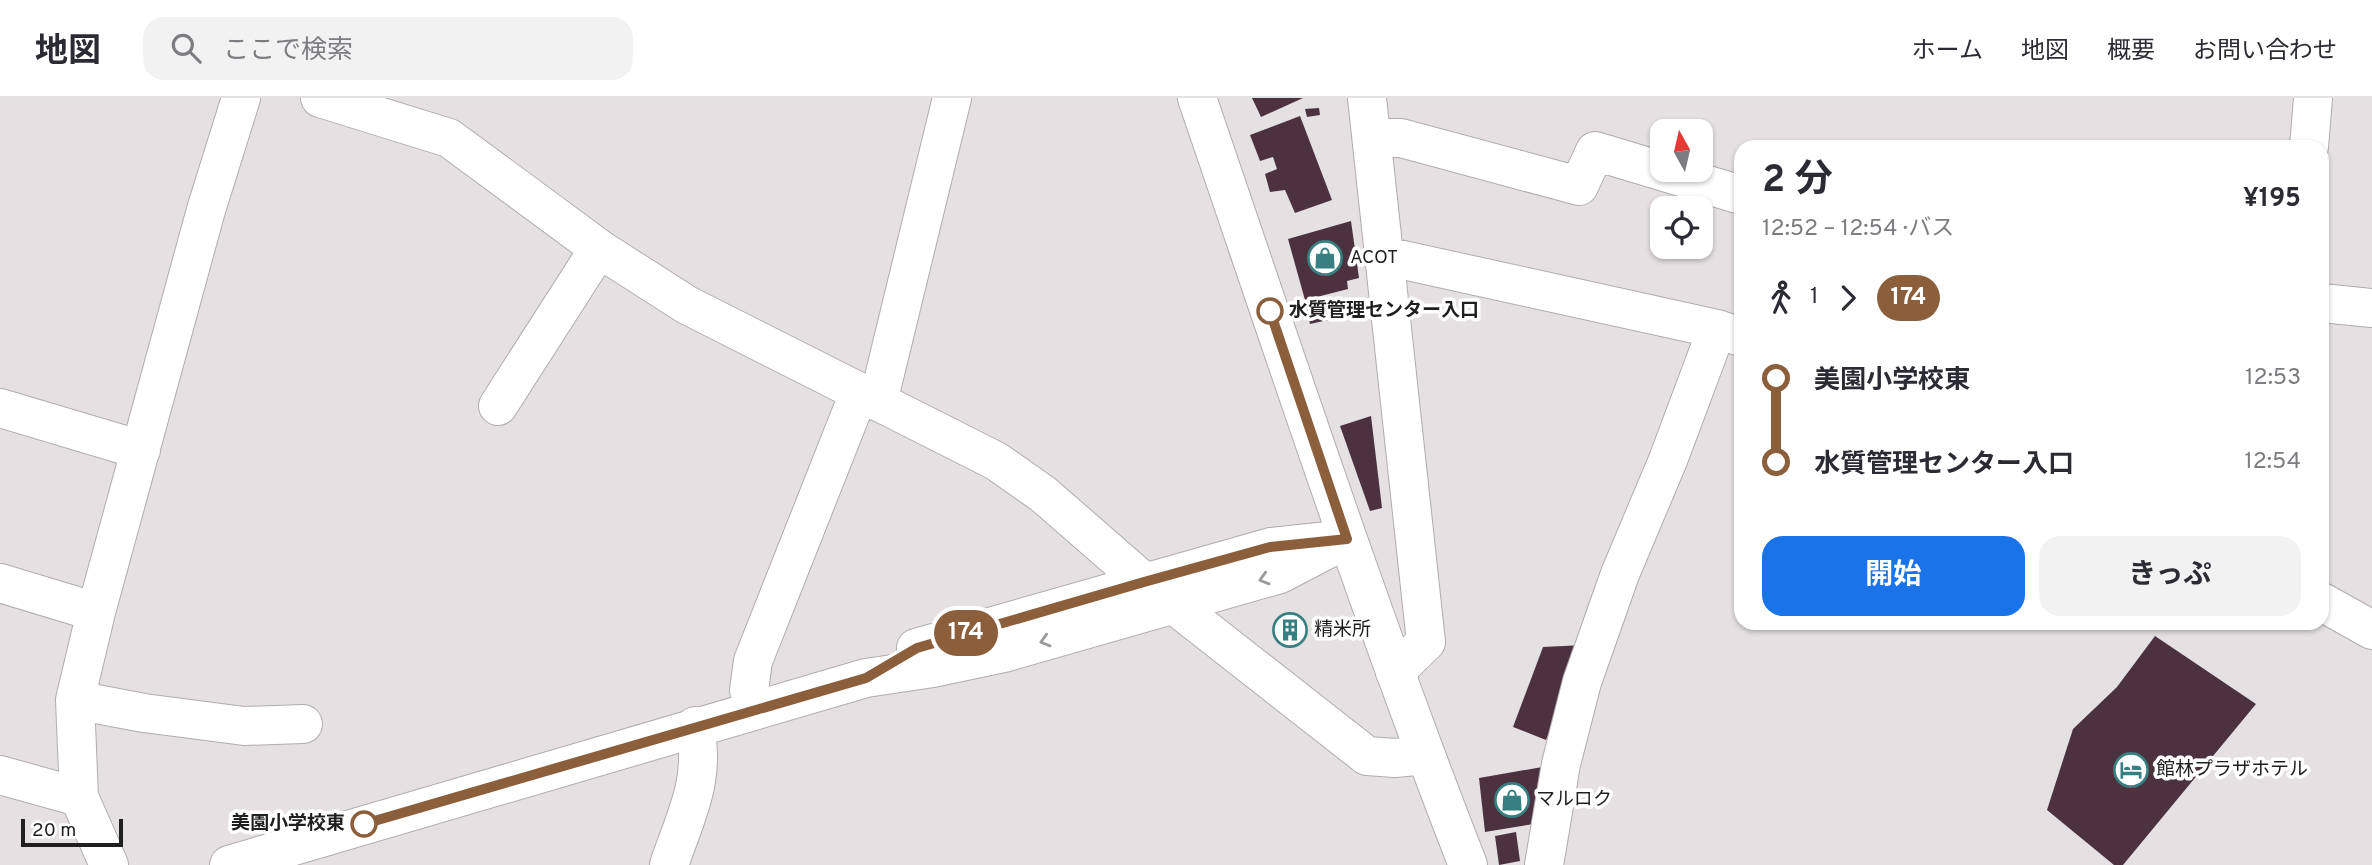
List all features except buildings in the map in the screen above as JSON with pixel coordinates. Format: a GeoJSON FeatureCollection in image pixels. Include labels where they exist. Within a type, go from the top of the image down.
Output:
{"type":"FeatureCollection","features":[{"type":"Feature","properties":{"kind":"street"},"geometry":{"type":"LineString","coordinates":[[109,865],[79,797],[75,700],[96,612],[206,210],[241,98]]}},
{"type":"Feature","properties":{"kind":"street"},"geometry":{"type":"LineString","coordinates":[[320,98],[449,138],[601,250],[687,304],[996,461],[1043,494],[1158,593],[1367,756],[1395,758],[1425,755]]}},
{"type":"Feature","properties":{"kind":"street"},"geometry":{"type":"LineString","coordinates":[[754,709],[749,690],[753,661],[869,398],[952,98]]}},
{"type":"Feature","properties":{"kind":"street"},"geometry":{"type":"LineString","coordinates":[[1198,98],[1347,539],[1468,865]]}},
{"type":"Feature","properties":{"kind":"street"},"geometry":{"type":"LineString","coordinates":[[1367,98],[1426,642],[1395,672]]}},
{"type":"Feature","properties":{"kind":"street"},"geometry":{"type":"LineString","coordinates":[[2310,140],[2313,98]]}},
{"type":"Feature","properties":{"kind":"street"},"geometry":{"type":"LineString","coordinates":[[1372,138],[1401,138],[1579,186],[1595,151],[1734,193]]}},
{"type":"Feature","properties":{"kind":"street"},"geometry":{"type":"LineString","coordinates":[[498,406],[589,264],[601,250]]}},
{"type":"Feature","properties":{"kind":"street"},"geometry":{"type":"LineString","coordinates":[[1385,256],[1734,333],[1668,460],[1620,574],[1582,682],[1561,764],[1544,865]]}},
{"type":"Feature","properties":{"kind":"street"},"geometry":{"type":"LineString","coordinates":[[2329,304],[2372,308]]}},
{"type":"Feature","properties":{"kind":"street"},"geometry":{"type":"LineString","coordinates":[[0,408],[141,450]]}},
{"type":"Feature","properties":{"kind":"street"},"geometry":{"type":"LineString","coordinates":[[229,865],[315,852],[695,726],[866,678],[933,668],[1004,653],[1270,547],[1347,539]]}},
{"type":"Feature","properties":{"kind":"street"},"geometry":{"type":"LineString","coordinates":[[0,583],[96,612]]}},
{"type":"Feature","properties":{"kind":"street"},"geometry":{"type":"LineString","coordinates":[[2329,606],[2372,630]]}},
{"type":"Feature","properties":{"kind":"street"},"geometry":{"type":"LineString","coordinates":[[75,700],[144,713],[244,726],[303,724]]}},
{"type":"Feature","properties":{"kind":"street"},"geometry":{"type":"LineString","coordinates":[[669,865],[699,779],[700,748],[695,726]]}},
{"type":"Feature","properties":{"kind":"street"},"geometry":{"type":"LineString","coordinates":[[0,775],[79,797]]}},
{"type":"Feature","properties":{"kind":"bus line","name":"174"},"geometry":{"type":"LineString","coordinates":[[364,824],[866,678],[917,648],[1144,582],[1270,547],[1347,539],[1270,311]]}},
{"type":"Feature","properties":{"kind":"place","name":"ACOT"},"geometry":{"type":"Point","coordinates":[1325,258]}},
{"type":"Feature","properties":{"kind":"place","name":"水質管理センター入口"},"geometry":{"type":"Point","coordinates":[1270,311]}},
{"type":"Feature","properties":{"kind":"place","name":"精米所"},"geometry":{"type":"Point","coordinates":[1290,630]}},
{"type":"Feature","properties":{"kind":"place","name":"館林プラザホテル"},"geometry":{"type":"Point","coordinates":[2131,770]}},
{"type":"Feature","properties":{"kind":"place","name":"マルロク"},"geometry":{"type":"Point","coordinates":[1512,800]}},
{"type":"Feature","properties":{"kind":"place","name":"美園小学校東"},"geometry":{"type":"Point","coordinates":[364,824]}}]}
